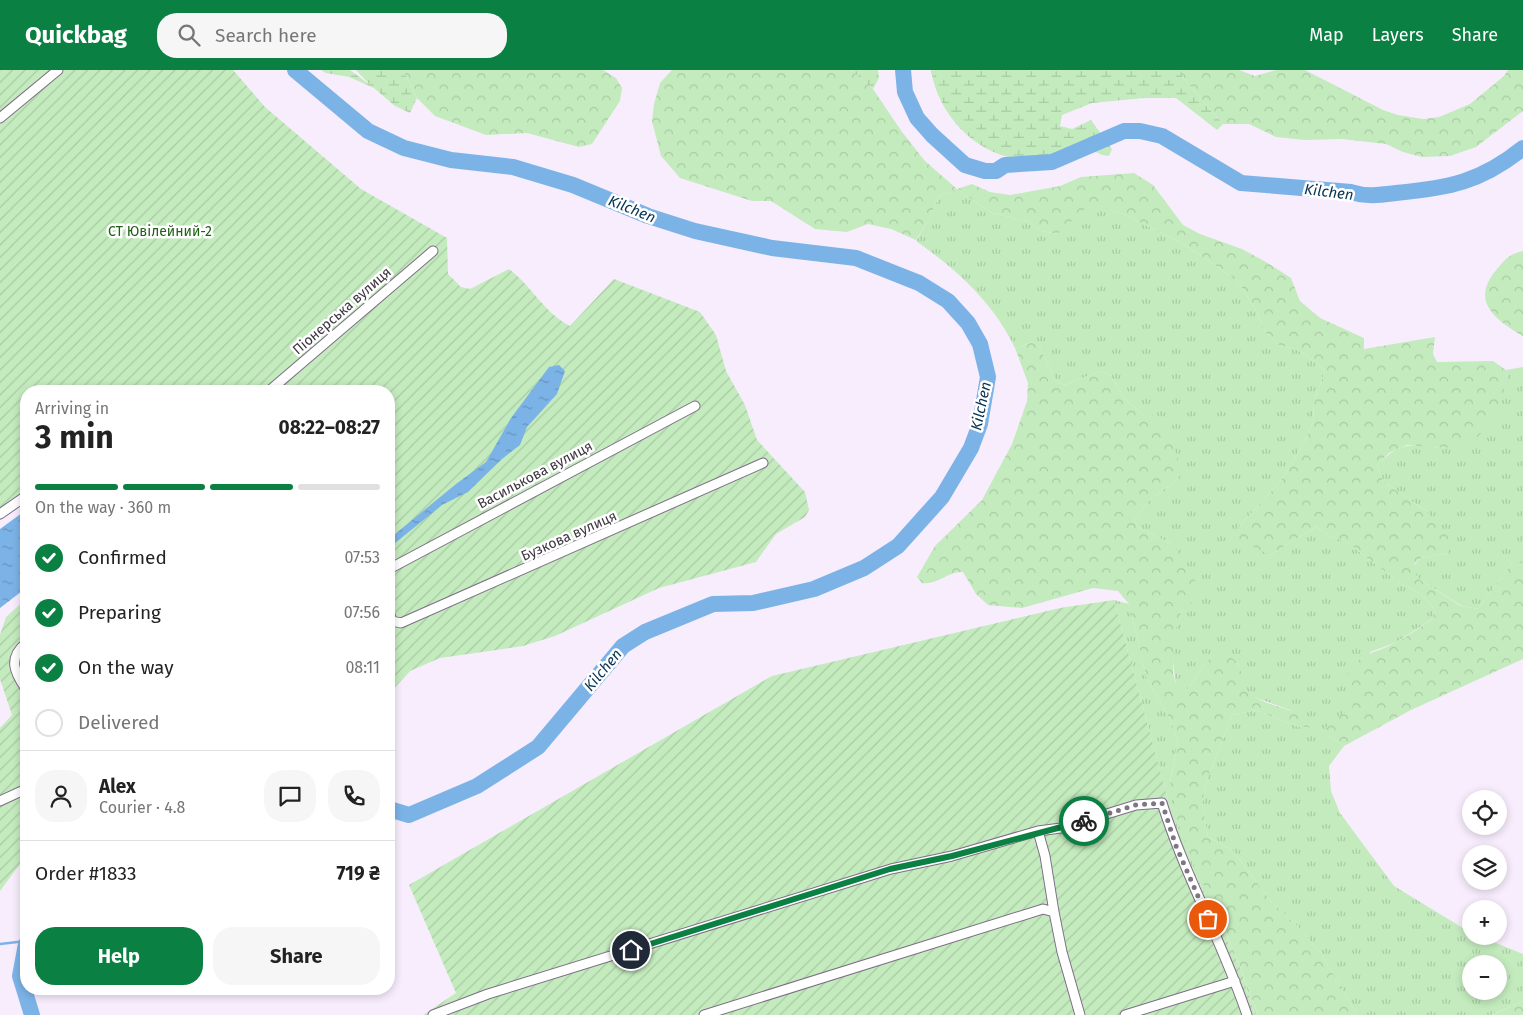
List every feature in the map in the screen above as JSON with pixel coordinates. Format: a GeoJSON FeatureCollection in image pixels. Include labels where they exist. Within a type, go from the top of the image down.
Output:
{"type":"FeatureCollection","features":[{"type":"Feature","properties":{"kind":"street"},"geometry":{"type":"LineString","coordinates":[[0,118],[58,70]]}},
{"type":"Feature","properties":{"kind":"street","name":"Піонерська вулиця"},"geometry":{"type":"LineString","coordinates":[[276,385],[433,251]]}},
{"type":"Feature","properties":{"kind":"street","name":"Василькова вулиця"},"geometry":{"type":"LineString","coordinates":[[395,566],[694,406]]}},
{"type":"Feature","properties":{"kind":"street","name":"Бузкова вулиця"},"geometry":{"type":"LineString","coordinates":[[395,622],[401,623],[763,464]]}},
{"type":"Feature","properties":{"kind":"street"},"geometry":{"type":"LineString","coordinates":[[0,514],[20,500]]}},
{"type":"Feature","properties":{"kind":"street"},"geometry":{"type":"LineString","coordinates":[[20,648],[14,661],[15,671],[20,679]]}},
{"type":"Feature","properties":{"kind":"street"},"geometry":{"type":"LineString","coordinates":[[0,801],[20,792]]}},
{"type":"Feature","properties":{"kind":"street"},"geometry":{"type":"LineString","coordinates":[[433,1015],[488,994],[890,869],[952,856],[1038,831],[1061,828],[1136,805],[1162,803],[1176,846],[1235,981],[1247,1015]]}},
{"type":"Feature","properties":{"kind":"street"},"geometry":{"type":"LineString","coordinates":[[1038,831],[1045,856],[1062,952],[1080,1015]]}},
{"type":"Feature","properties":{"kind":"street"},"geometry":{"type":"LineString","coordinates":[[704,1015],[1043,909],[1054,912]]}},
{"type":"Feature","properties":{"kind":"street"},"geometry":{"type":"LineString","coordinates":[[1126,1015],[1235,981]]}},
{"type":"Feature","properties":{"kind":"green space","name":"СT Ювілейний-2"},"geometry":{"type":"Polygon","coordinates":[[[0,70],[233,70],[265,107],[361,189],[447,238],[448,274],[461,287],[470,289],[509,269],[552,314],[570,326],[614,279],[700,312],[716,335],[726,371],[745,405],[757,440],[805,492],[809,510],[805,517],[776,534],[756,562],[659,588],[555,636],[523,646],[440,658],[410,671],[395,687],[395,385],[20,385],[20,505],[0,520],[0,70]]]}},
{"type":"Feature","properties":{"kind":"green space"},"geometry":{"type":"Polygon","coordinates":[[[321,70],[350,70],[370,85],[356,70],[403,70],[417,98],[410,113],[395,106],[374,88],[349,77],[326,73],[321,70]]]}},
{"type":"Feature","properties":{"kind":"green space"},"geometry":{"type":"Polygon","coordinates":[[[403,70],[603,70],[616,78],[622,88],[620,101],[592,144],[579,147],[527,133],[486,135],[435,116],[417,98],[403,70]]]}},
{"type":"Feature","properties":{"kind":"green space"},"geometry":{"type":"Polygon","coordinates":[[[672,70],[851,70],[873,89],[902,132],[925,161],[957,189],[939,196],[929,219],[916,240],[891,229],[868,224],[847,232],[815,229],[771,201],[752,201],[680,178],[661,156],[652,121],[654,104],[660,83],[672,70]]]}},
{"type":"Feature","properties":{"kind":"green space"},"geometry":{"type":"Polygon","coordinates":[[[851,70],[878,70],[879,78],[873,89],[851,70]]]}},
{"type":"Feature","properties":{"kind":"green space"},"geometry":{"type":"Polygon","coordinates":[[[931,70],[1181,70],[1183,78],[1223,124],[1217,130],[1176,98],[1144,98],[1092,103],[1062,115],[1060,126],[1072,129],[1091,120],[1112,149],[1109,156],[1102,155],[1081,145],[1052,156],[1021,159],[1002,155],[985,148],[955,123],[944,107],[936,89],[931,70]]]}},
{"type":"Feature","properties":{"kind":"green space"},"geometry":{"type":"Polygon","coordinates":[[[1181,70],[1239,70],[1255,76],[1276,70],[1305,70],[1383,110],[1398,115],[1423,119],[1439,117],[1470,104],[1504,76],[1508,70],[1523,70],[1523,111],[1476,147],[1450,156],[1422,157],[1403,152],[1386,144],[1342,139],[1305,140],[1276,137],[1249,124],[1223,124],[1183,78],[1181,70]]]}},
{"type":"Feature","properties":{"kind":"green space"},"geometry":{"type":"Polygon","coordinates":[[[1134,173],[1153,185],[1183,225],[1200,234],[1242,249],[1291,278],[1300,301],[1320,318],[1364,338],[1364,349],[1435,337],[1433,354],[1437,362],[1493,361],[1506,370],[1507,378],[1498,415],[1472,443],[1444,448],[1407,445],[1389,453],[1377,465],[1383,481],[1426,511],[1449,536],[1449,553],[1421,558],[1414,564],[1414,573],[1420,580],[1461,606],[1478,609],[1512,563],[1523,563],[1523,659],[1411,710],[1344,746],[1329,736],[1326,727],[1353,706],[1345,677],[1356,662],[1368,654],[1397,642],[1434,618],[1435,609],[1421,594],[1400,583],[1348,543],[1326,534],[1316,527],[1270,555],[1238,540],[1239,527],[1283,478],[1306,439],[1313,422],[1314,402],[1325,371],[1299,351],[1280,346],[1265,332],[1257,312],[1237,280],[1180,242],[1121,213],[1091,203],[1058,234],[1041,231],[1027,221],[992,213],[957,189],[972,184],[990,192],[1010,195],[1060,186],[1081,177],[1134,173]]]}},
{"type":"Feature","properties":{"kind":"green space"},"geometry":{"type":"Polygon","coordinates":[[[957,189],[992,213],[1027,221],[1041,231],[1058,234],[1090,202],[1121,213],[1180,242],[1237,280],[1257,312],[1265,332],[1280,346],[1299,351],[1325,371],[1314,402],[1313,422],[1306,439],[1283,478],[1239,527],[1270,555],[1316,527],[1326,534],[1348,543],[1400,583],[1421,594],[1435,609],[1434,618],[1395,643],[1370,652],[1353,706],[1329,736],[1344,746],[1329,766],[1331,791],[1340,813],[1394,886],[1462,928],[1462,945],[1501,945],[1523,954],[1523,1001],[1491,1015],[1357,1015],[1320,952],[1270,900],[1233,851],[1208,836],[1202,803],[1207,780],[1232,715],[1256,710],[1296,726],[1311,728],[1290,710],[1254,697],[1246,690],[1238,663],[1207,661],[1187,690],[1178,691],[1174,673],[1173,639],[1182,611],[1194,601],[1174,545],[1139,528],[1134,519],[1151,499],[1178,479],[1142,414],[1125,399],[1110,375],[1101,371],[1065,385],[1056,382],[1040,348],[1033,342],[1015,348],[996,316],[973,288],[946,263],[916,241],[929,219],[939,196],[957,189]]]}},
{"type":"Feature","properties":{"kind":"green space"},"geometry":{"type":"Polygon","coordinates":[[[1523,251],[1523,336],[1503,323],[1489,308],[1486,290],[1490,279],[1503,262],[1523,251]]]}},
{"type":"Feature","properties":{"kind":"green space"},"geometry":{"type":"Polygon","coordinates":[[[1033,342],[1040,348],[1056,382],[1065,385],[1101,371],[1110,375],[1125,399],[1142,414],[1151,413],[1157,419],[1167,433],[1174,448],[1182,472],[1178,479],[1151,499],[1134,519],[1139,528],[1174,545],[1197,584],[1194,601],[1181,612],[1174,636],[1173,673],[1178,690],[1187,690],[1207,661],[1223,652],[1238,664],[1246,688],[1252,695],[1259,700],[1292,712],[1306,721],[1311,728],[1296,726],[1256,710],[1232,715],[1207,780],[1202,803],[1208,836],[1233,851],[1270,900],[1320,952],[1357,1015],[1258,1015],[1236,955],[1192,860],[1178,823],[1170,781],[1178,743],[1172,723],[1147,679],[1129,604],[1118,591],[1093,588],[1022,608],[988,605],[976,594],[963,572],[928,583],[922,583],[917,577],[935,546],[982,500],[1012,444],[1027,401],[1028,383],[1015,348],[1033,342]]]}},
{"type":"Feature","properties":{"kind":"green space"},"geometry":{"type":"Polygon","coordinates":[[[1523,367],[1523,563],[1512,563],[1478,609],[1462,606],[1420,580],[1414,573],[1414,565],[1421,558],[1449,553],[1426,511],[1383,481],[1377,465],[1393,451],[1400,448],[1415,445],[1444,448],[1507,378],[1506,370],[1523,367]]]}},
{"type":"Feature","properties":{"kind":"green space"},"geometry":{"type":"Polygon","coordinates":[[[1114,600],[1129,604],[1147,679],[1172,723],[1178,743],[1170,781],[1215,911],[1236,955],[1258,1015],[1255,1015],[1240,968],[1178,837],[1114,600]]]}},
{"type":"Feature","properties":{"kind":"green space"},"geometry":{"type":"Polygon","coordinates":[[[1114,600],[1178,837],[1240,968],[1255,1015],[423,1015],[456,993],[409,885],[772,676],[1060,608],[1114,600]]]}},
{"type":"Feature","properties":{"kind":"green space"},"geometry":{"type":"Polygon","coordinates":[[[20,604],[20,864],[0,891],[0,728],[12,715],[0,679],[0,635],[6,617],[20,604]]]}},
{"type":"Feature","properties":{"kind":"green space"},"geometry":{"type":"Polygon","coordinates":[[[1523,1001],[1523,1015],[1492,1015],[1523,1001]]]}},
{"type":"Feature","properties":{"kind":"water"},"geometry":{"type":"Polygon","coordinates":[[[559,365],[565,371],[557,394],[527,427],[520,445],[502,459],[468,492],[442,505],[395,543],[395,534],[486,462],[511,418],[549,367],[559,365]]]}},
{"type":"Feature","properties":{"kind":"water"},"geometry":{"type":"Polygon","coordinates":[[[20,514],[20,593],[0,608],[0,529],[20,514]]]}},
{"type":"Feature","properties":{"kind":"waterway","name":"Kilchen"},"geometry":{"type":"LineString","coordinates":[[295,70],[368,131],[404,148],[451,160],[513,167],[573,185],[648,216],[695,231],[772,248],[856,258],[919,283],[948,301],[968,323],[980,344],[988,377],[980,424],[971,448],[942,497],[898,546],[864,568],[814,589],[753,603],[713,604],[645,632],[623,646],[538,747],[477,786],[409,815],[395,811]]}},
{"type":"Feature","properties":{"kind":"waterway","name":"Kilchen"},"geometry":{"type":"LineString","coordinates":[[903,70],[905,92],[917,118],[932,135],[965,165],[985,171],[996,171],[1005,165],[1052,162],[1124,131],[1140,131],[1162,136],[1241,183],[1373,195],[1432,189],[1464,181],[1493,169],[1523,148]]}},
{"type":"Feature","properties":{"kind":"waterway"},"geometry":{"type":"LineString","coordinates":[[0,944],[20,942]]}},
{"type":"Feature","properties":{"kind":"waterway","name":"Kilchen"},"geometry":{"type":"LineString","coordinates":[[26,995],[32,1015]]}},
{"type":"Feature","properties":{"kind":"way so far"},"geometry":{"type":"LineString","coordinates":[[1084,821],[1136,805],[1162,803],[1176,846],[1208,919]]}},
{"type":"Feature","properties":{"kind":"route"},"geometry":{"type":"LineString","coordinates":[[631,950],[890,869],[952,856],[1038,831],[1061,828],[1084,821]]}}]}
